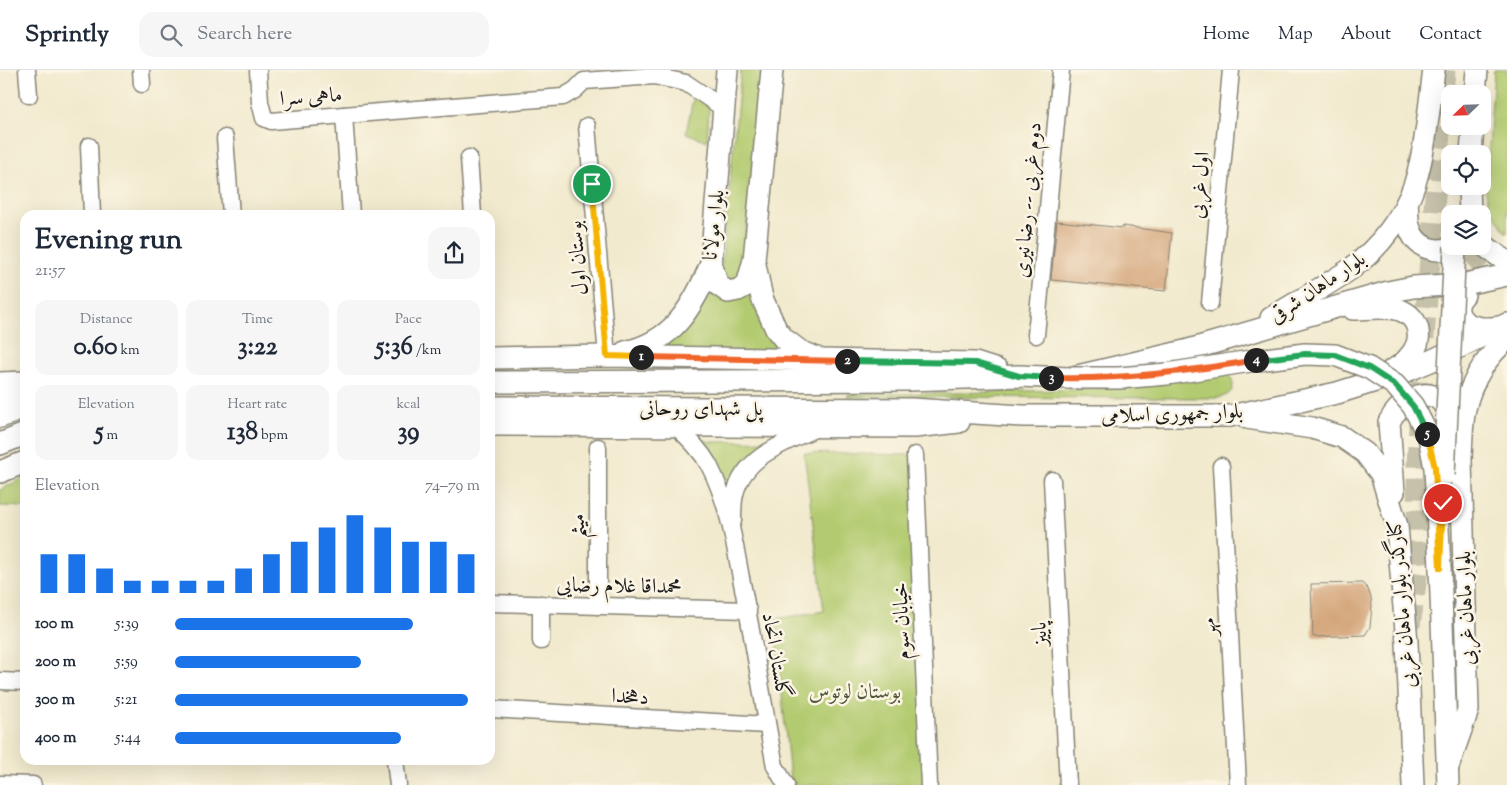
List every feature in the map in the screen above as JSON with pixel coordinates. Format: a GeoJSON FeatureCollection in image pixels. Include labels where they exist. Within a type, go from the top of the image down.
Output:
{"type":"FeatureCollection","features":[{"type":"Feature","properties":{"kind":"main road","name":"بلوار مولانا"},"geometry":{"type":"LineString","coordinates":[[607,356],[641,349],[665,335],[688,312],[711,264],[727,70]]}},
{"type":"Feature","properties":{"kind":"main road","name":"بلوار مولانا"},"geometry":{"type":"LineString","coordinates":[[772,70],[754,260],[762,298],[776,329],[784,339],[800,351],[825,361]]}},
{"type":"Feature","properties":{"kind":"main road","name":"بلوار ماهان شرقی"},"geometry":{"type":"LineString","coordinates":[[1249,332],[1352,268],[1381,239],[1407,202],[1415,184],[1421,159],[1434,70]]}},
{"type":"Feature","properties":{"kind":"main road"},"geometry":{"type":"LineString","coordinates":[[1462,85],[1463,70]]}},
{"type":"Feature","properties":{"kind":"main road"},"geometry":{"type":"LineString","coordinates":[[1476,85],[1477,70]]}},
{"type":"Feature","properties":{"kind":"main road"},"geometry":{"type":"LineString","coordinates":[[1407,202],[1409,225],[1414,238],[1423,247],[1435,251],[1441,250]]}},
{"type":"Feature","properties":{"kind":"main road"},"geometry":{"type":"LineString","coordinates":[[1440,568],[1455,255]]}},
{"type":"Feature","properties":{"kind":"main road"},"geometry":{"type":"LineString","coordinates":[[1500,257],[1478,286],[1462,296],[1458,303],[1458,313],[1464,322],[1472,326],[1504,330]]}},
{"type":"Feature","properties":{"kind":"main road","name":"بلوار جمهوری اسلامی"},"geometry":{"type":"LineString","coordinates":[[909,380],[1019,376],[1069,378],[1185,351],[1380,294],[1413,287],[1465,284],[1500,257]]}},
{"type":"Feature","properties":{"kind":"main road"},"geometry":{"type":"LineString","coordinates":[[711,264],[718,285],[728,292],[738,290],[748,284],[754,260]]}},
{"type":"Feature","properties":{"kind":"main road"},"geometry":{"type":"LineString","coordinates":[[1328,310],[1397,309],[1411,315],[1418,328],[1417,344],[1411,356],[1402,365],[1337,393]]}},
{"type":"Feature","properties":{"kind":"main road","name":"بلوار جمهوری اسلامی"},"geometry":{"type":"LineString","coordinates":[[911,409],[1022,416],[1230,416],[1337,393],[1404,372],[1504,330]]}},
{"type":"Feature","properties":{"kind":"main road","name":"بلوار ماهان غربی"},"geometry":{"type":"LineString","coordinates":[[1448,776],[1468,710],[1461,460],[1462,421],[1467,396],[1504,330]]}},
{"type":"Feature","properties":{"kind":"main road"},"geometry":{"type":"LineString","coordinates":[[1069,378],[1119,378],[1167,374],[1305,354],[1335,355],[1369,368],[1395,385],[1413,406],[1428,437],[1435,468],[1440,568]]}},
{"type":"Feature","properties":{"kind":"main road"},"geometry":{"type":"LineString","coordinates":[[495,358],[607,356],[975,363],[1019,376]]}},
{"type":"Feature","properties":{"kind":"main road","name":"پل شهدای روحانی"},"geometry":{"type":"LineString","coordinates":[[495,382],[909,380]]}},
{"type":"Feature","properties":{"kind":"main road"},"geometry":{"type":"LineString","coordinates":[[0,383],[20,382]]}},
{"type":"Feature","properties":{"kind":"main road"},"geometry":{"type":"LineString","coordinates":[[0,404],[20,392]]}},
{"type":"Feature","properties":{"kind":"main road"},"geometry":{"type":"LineString","coordinates":[[1397,526],[1389,438],[1389,422],[1394,412],[1402,404],[1418,396],[1429,396],[1438,399],[1445,406],[1453,425],[1461,460]]}},
{"type":"Feature","properties":{"kind":"main road","name":"پل شهدای روحانی"},"geometry":{"type":"LineString","coordinates":[[495,407],[911,409]]}},
{"type":"Feature","properties":{"kind":"main road"},"geometry":{"type":"LineString","coordinates":[[0,417],[20,410]]}},
{"type":"Feature","properties":{"kind":"main road"},"geometry":{"type":"LineString","coordinates":[[495,425],[915,427],[1022,416]]}},
{"type":"Feature","properties":{"kind":"main road","name":"کنارگذر بلوار ماهان غربی"},"geometry":{"type":"LineString","coordinates":[[1230,416],[1312,428],[1342,437],[1365,453],[1381,474],[1397,526],[1407,642],[1413,785]]}},
{"type":"Feature","properties":{"kind":"main road"},"geometry":{"type":"LineString","coordinates":[[0,444],[20,436]]}},
{"type":"Feature","properties":{"kind":"main road"},"geometry":{"type":"LineString","coordinates":[[0,457],[20,458]]}},
{"type":"Feature","properties":{"kind":"main road"},"geometry":{"type":"LineString","coordinates":[[0,472],[20,464]]}},
{"type":"Feature","properties":{"kind":"main road","name":"بلوار ماهان غربی"},"geometry":{"type":"LineString","coordinates":[[1440,568],[1448,776]]}},
{"type":"Feature","properties":{"kind":"street"},"geometry":{"type":"LineString","coordinates":[[27,70],[28,95]]}},
{"type":"Feature","properties":{"kind":"street","name":"ماهی سرا"},"geometry":{"type":"LineString","coordinates":[[258,70],[260,102],[264,118],[270,120],[563,97],[575,90],[584,81],[654,76],[686,77],[723,108]]}},
{"type":"Feature","properties":{"kind":"street","name":"دوم غربی -- رضا نیری"},"geometry":{"type":"LineString","coordinates":[[1036,334],[1061,70]]}},
{"type":"Feature","properties":{"kind":"street","name":"اول غربی"},"geometry":{"type":"LineString","coordinates":[[1210,303],[1231,70]]}},
{"type":"Feature","properties":{"kind":"street"},"geometry":{"type":"LineString","coordinates":[[344,115],[351,210]]}},
{"type":"Feature","properties":{"kind":"street","name":"بوستان اول"},"geometry":{"type":"LineString","coordinates":[[587,126],[607,356]]}},
{"type":"Feature","properties":{"kind":"street"},"geometry":{"type":"LineString","coordinates":[[225,138],[231,210]]}},
{"type":"Feature","properties":{"kind":"street"},"geometry":{"type":"LineString","coordinates":[[89,146],[92,210]]}},
{"type":"Feature","properties":{"kind":"street"},"geometry":{"type":"LineString","coordinates":[[469,158],[473,210]]}},
{"type":"Feature","properties":{"kind":"street"},"geometry":{"type":"LineString","coordinates":[[674,425],[693,441],[708,464],[722,495],[732,530]]}},
{"type":"Feature","properties":{"kind":"street"},"geometry":{"type":"LineString","coordinates":[[732,530],[735,492],[747,467],[767,452],[820,426]]}},
{"type":"Feature","properties":{"kind":"street","name":"میثم"},"geometry":{"type":"LineString","coordinates":[[598,447],[598,606]]}},
{"type":"Feature","properties":{"kind":"street","name":"خیابان سوم"},"geometry":{"type":"LineString","coordinates":[[915,455],[929,785]]}},
{"type":"Feature","properties":{"kind":"street","name":"مهر"},"geometry":{"type":"LineString","coordinates":[[1221,466],[1238,785]]}},
{"type":"Feature","properties":{"kind":"street","name":"پاییز"},"geometry":{"type":"LineString","coordinates":[[1052,480],[1068,785]]}},
{"type":"Feature","properties":{"kind":"street","name":"گلستان اتحاد"},"geometry":{"type":"LineString","coordinates":[[732,530],[775,766],[786,785]]}},
{"type":"Feature","properties":{"kind":"street","name":"محمداقا غلام رضایی"},"geometry":{"type":"LineString","coordinates":[[495,603],[748,610]]}},
{"type":"Feature","properties":{"kind":"street"},"geometry":{"type":"LineString","coordinates":[[541,604],[541,641]]}},
{"type":"Feature","properties":{"kind":"street"},"geometry":{"type":"LineString","coordinates":[[0,681],[20,682]]}},
{"type":"Feature","properties":{"kind":"street","name":"دهخدا"},"geometry":{"type":"LineString","coordinates":[[495,709],[767,725]]}},
{"type":"Feature","properties":{"kind":"street"},"geometry":{"type":"LineString","coordinates":[[396,765],[398,785]]}},
{"type":"Feature","properties":{"kind":"street"},"geometry":{"type":"LineString","coordinates":[[0,784],[33,785]]}},
{"type":"Feature","properties":{"kind":"green space"},"geometry":{"type":"Polygon","coordinates":[[[741,70],[763,70],[744,254],[740,275],[730,280],[721,272],[741,70]]]}},
{"type":"Feature","properties":{"kind":"green space"},"geometry":{"type":"Polygon","coordinates":[[[1494,70],[1507,70],[1507,233],[1492,211],[1487,195],[1491,195],[1491,145],[1489,145],[1494,70]]]}},
{"type":"Feature","properties":{"kind":"green space"},"geometry":{"type":"Polygon","coordinates":[[[694,94],[709,107],[707,141],[686,133],[694,94]]]}},
{"type":"Feature","properties":{"kind":"green space"},"geometry":{"type":"Polygon","coordinates":[[[711,288],[753,294],[788,355],[654,353],[693,321],[711,288]]]}},
{"type":"Feature","properties":{"kind":"green space"},"geometry":{"type":"Polygon","coordinates":[[[1221,373],[1230,376],[1233,388],[1226,395],[1218,398],[848,397],[848,394],[1088,389],[1145,385],[1221,373]]]}},
{"type":"Feature","properties":{"kind":"green space"},"geometry":{"type":"Polygon","coordinates":[[[703,440],[713,442],[771,441],[772,444],[754,453],[744,461],[729,490],[703,440]]]}},
{"type":"Feature","properties":{"kind":"green space","name":"بوستان لوتوس"},"geometry":{"type":"Polygon","coordinates":[[[804,453],[915,455],[934,785],[793,785],[790,780],[775,619],[824,611],[804,453]]]}},
{"type":"Feature","properties":{"kind":"green space"},"geometry":{"type":"Polygon","coordinates":[[[20,480],[20,507],[0,506],[0,490],[20,480]]]}},
{"type":"Feature","properties":{"kind":"building"},"geometry":{"type":"Polygon","coordinates":[[[1057,221],[1123,228],[1123,226],[1172,233],[1166,291],[1051,280],[1057,221]]]}},
{"type":"Feature","properties":{"kind":"building"},"geometry":{"type":"Polygon","coordinates":[[[1362,583],[1368,589],[1372,606],[1370,627],[1365,635],[1313,637],[1311,584],[1362,583]]]}},
{"type":"Feature","properties":{"kind":"tunnel"},"geometry":{"type":"LineString","coordinates":[[1410,626],[1418,569],[1417,465],[1424,336],[1445,70]]}},
{"type":"Feature","properties":{"kind":"tunnel"},"geometry":{"type":"LineString","coordinates":[[1447,288],[1463,269],[1497,245]]}},
{"type":"Feature","properties":{"kind":"route"},"geometry":{"type":"LineString","coordinates":[[592,184],[607,356],[975,363],[1019,376],[1119,378],[1167,374],[1305,354],[1335,355],[1369,368],[1395,385],[1413,406],[1428,437],[1435,468],[1440,568],[1443,503]]}}]}
